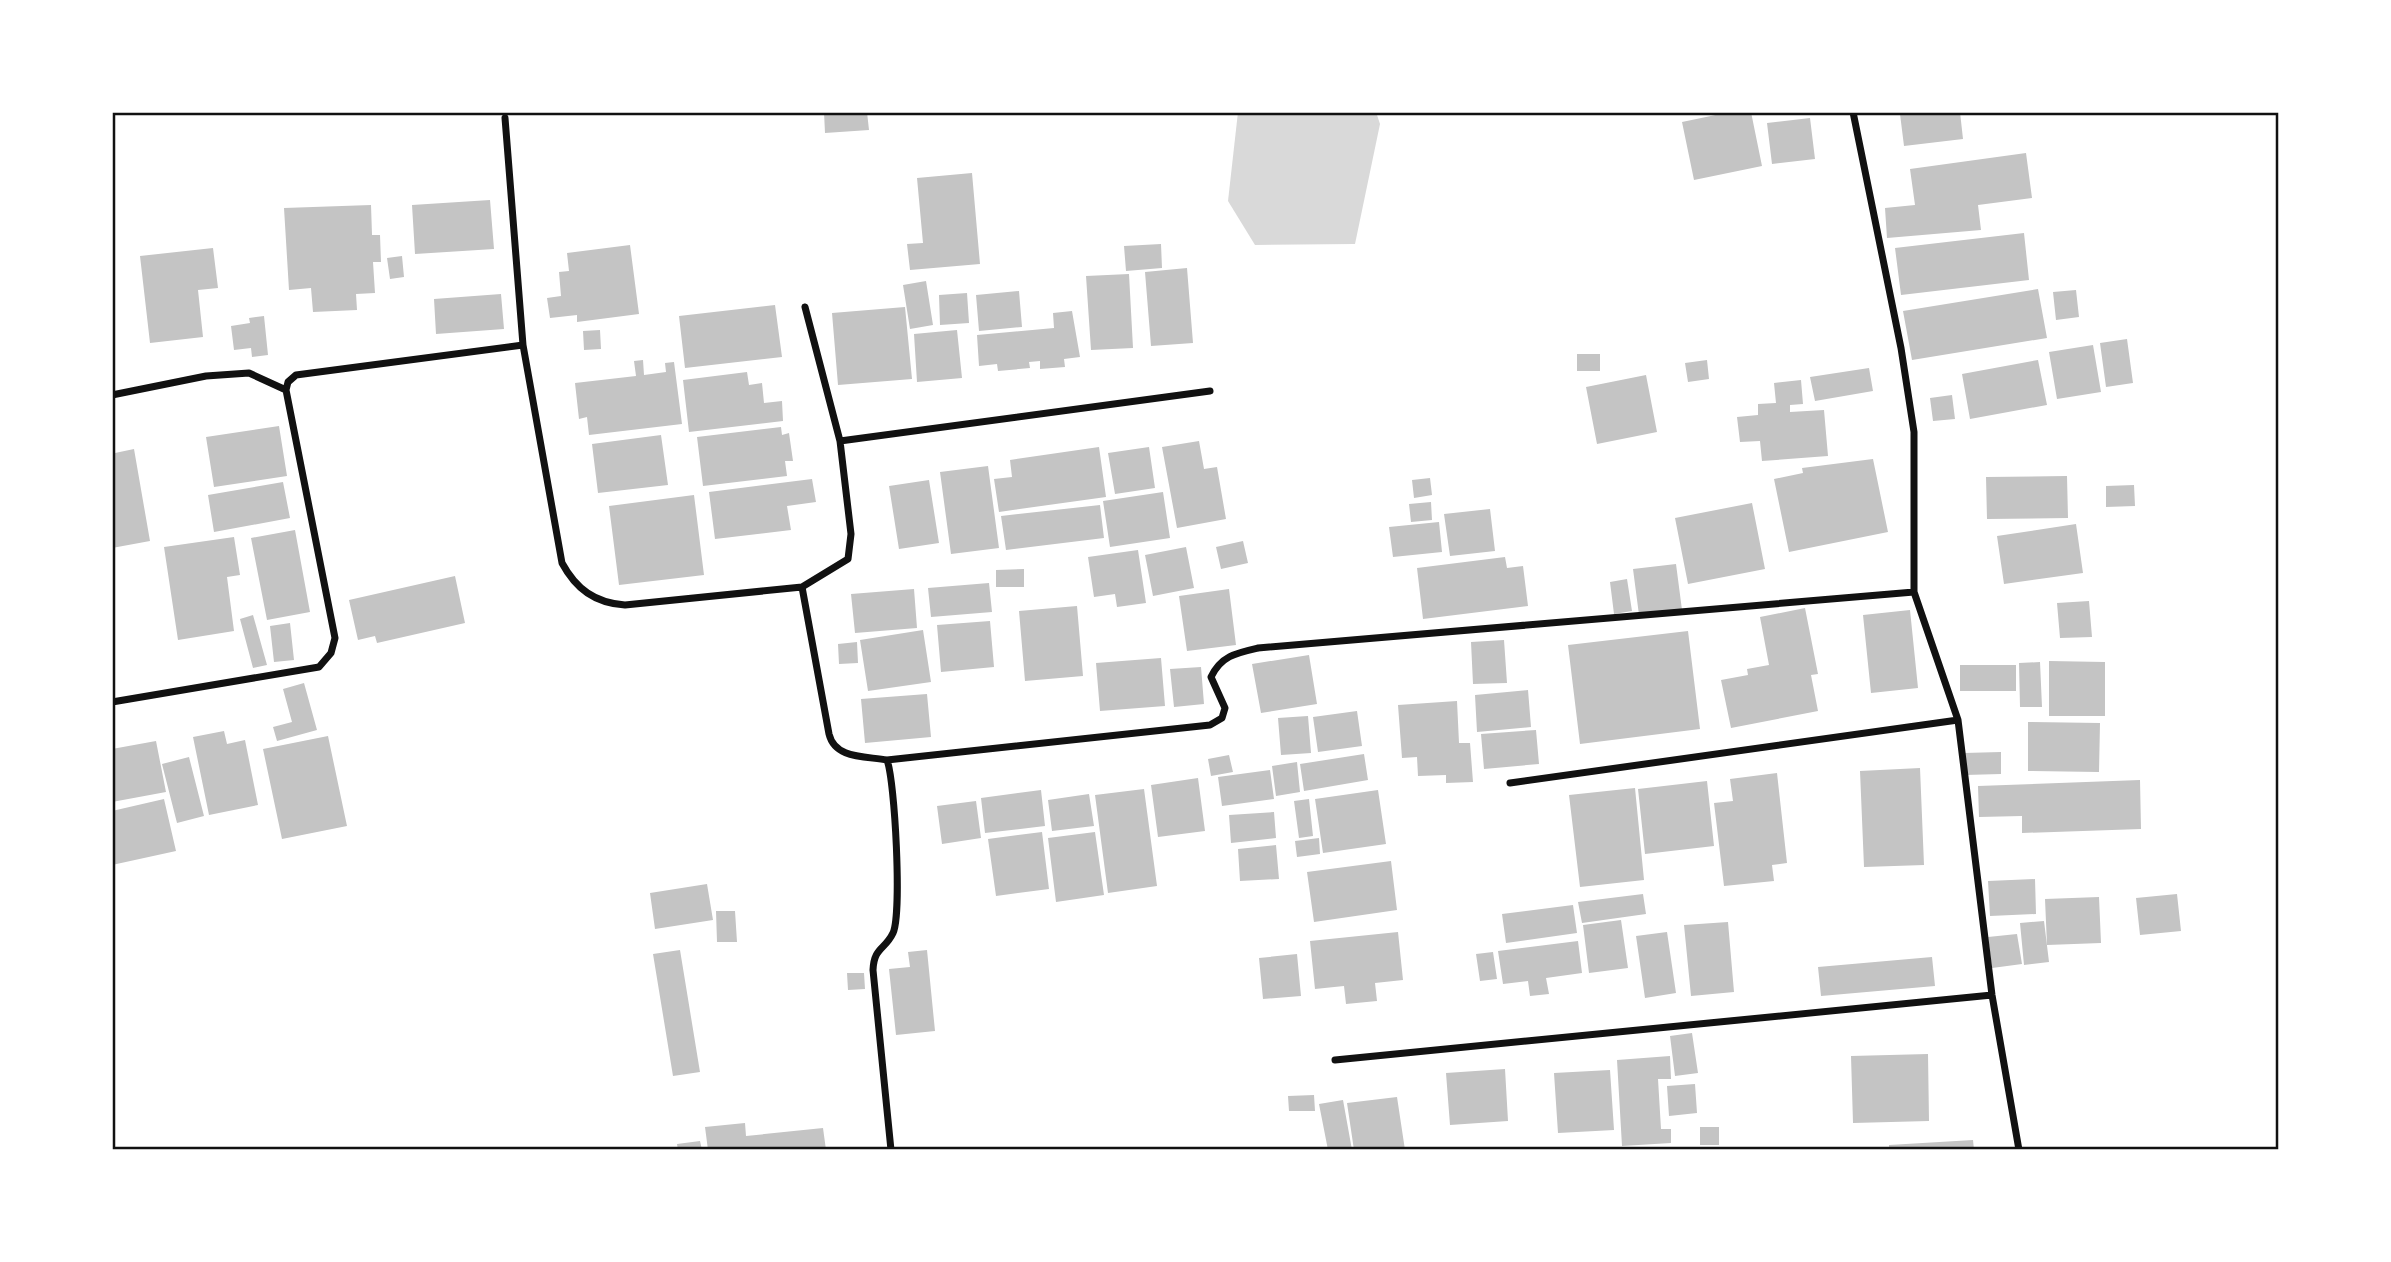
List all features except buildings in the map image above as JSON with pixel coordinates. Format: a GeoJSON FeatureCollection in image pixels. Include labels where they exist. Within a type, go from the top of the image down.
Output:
{"type":"FeatureCollection","features":[{"type":"Feature","properties":{"kind":"street"},"geometry":{"type":"LineString","coordinates":[[1853,112],[1901,348],[1914,432],[1914,592],[1958,720],[1992,995],[2019,1150]]}},
{"type":"Feature","properties":{"kind":"street"},"geometry":{"type":"LineString","coordinates":[[505,118],[523,345],[562,563],[579,587],[607,604],[625,605],[802,587],[848,559],[851,534],[840,441],[805,307]]}},
{"type":"Feature","properties":{"kind":"street"},"geometry":{"type":"LineString","coordinates":[[112,702],[319,667],[331,653],[335,638],[286,390],[288,382],[296,374],[523,345]]}},
{"type":"Feature","properties":{"kind":"street"},"geometry":{"type":"LineString","coordinates":[[112,395],[206,376],[248,373],[286,390]]}},
{"type":"Feature","properties":{"kind":"street"},"geometry":{"type":"LineString","coordinates":[[840,441],[1210,391]]}},
{"type":"Feature","properties":{"kind":"street"},"geometry":{"type":"LineString","coordinates":[[802,587],[832,744],[841,752],[887,760],[1210,725],[1222,718],[1226,708],[1211,677],[1218,663],[1233,654],[1258,648],[1914,592]]}},
{"type":"Feature","properties":{"kind":"street"},"geometry":{"type":"LineString","coordinates":[[1510,783],[1958,720]]}},
{"type":"Feature","properties":{"kind":"street"},"geometry":{"type":"LineString","coordinates":[[887,760],[898,910],[892,935],[878,950],[873,970],[891,1150]]}},
{"type":"Feature","properties":{"kind":"street"},"geometry":{"type":"LineString","coordinates":[[1335,1059],[1992,995]]}},
{"type":"Feature","properties":{"kind":"shaded area"},"geometry":{"type":"Polygon","coordinates":[[[1238,112],[1376,112],[1380,124],[1355,244],[1255,245],[1228,201],[1238,112]]]}}]}
